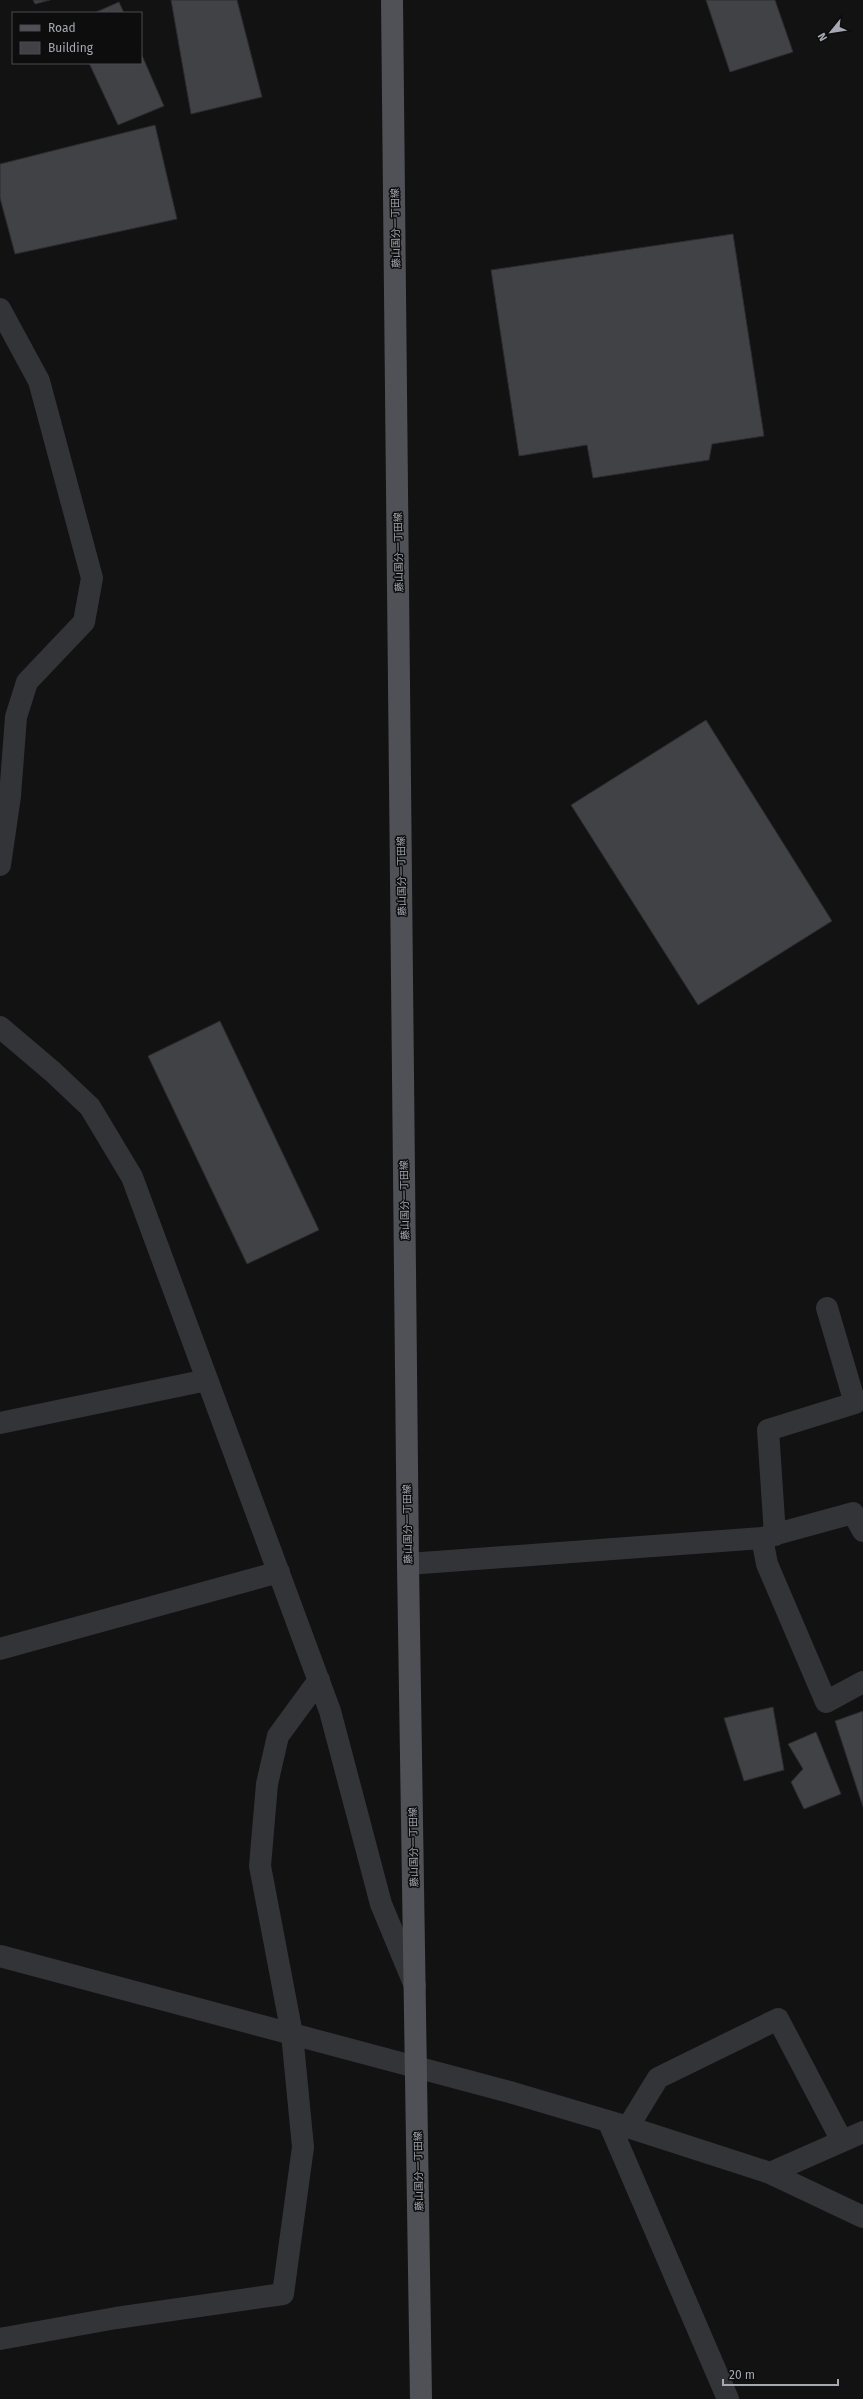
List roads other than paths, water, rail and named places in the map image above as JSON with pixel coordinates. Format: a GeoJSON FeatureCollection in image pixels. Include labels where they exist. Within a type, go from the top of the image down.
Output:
{"type":"FeatureCollection","features":[{"type":"Feature","properties":{"kind":"main road","name":"藤山国分一丁田線"},"geometry":{"type":"LineString","coordinates":[[392,0],[408,1564],[421,2399]]}},
{"type":"Feature","properties":{"kind":"street"},"geometry":{"type":"LineString","coordinates":[[0,309],[39,382],[92,578],[84,622],[27,682],[24,689],[16,717],[10,796],[0,865]]}},
{"type":"Feature","properties":{"kind":"street"},"geometry":{"type":"LineString","coordinates":[[0,1027],[53,1072],[90,1107],[132,1178],[330,1711],[380,1904],[415,1987]]}},
{"type":"Feature","properties":{"kind":"street"},"geometry":{"type":"LineString","coordinates":[[827,1308],[856,1403],[768,1430],[767,1564],[826,1702],[863,1682]]}},
{"type":"Feature","properties":{"kind":"street"},"geometry":{"type":"LineString","coordinates":[[0,1423],[208,1380]]}},
{"type":"Feature","properties":{"kind":"street"},"geometry":{"type":"LineString","coordinates":[[408,1564],[768,1537],[853,1513],[863,1531]]}},
{"type":"Feature","properties":{"kind":"street"},"geometry":{"type":"LineString","coordinates":[[0,1649],[279,1572]]}},
{"type":"Feature","properties":{"kind":"street"},"geometry":{"type":"LineString","coordinates":[[0,2339],[116,2318],[283,2294],[302,2147],[292,2034],[260,1866],[267,1784],[278,1736],[319,1680]]}},
{"type":"Feature","properties":{"kind":"street"},"geometry":{"type":"LineString","coordinates":[[0,1956],[417,2068],[513,2092],[770,2173],[863,2217]]}},
{"type":"Feature","properties":{"kind":"street"},"geometry":{"type":"LineString","coordinates":[[619,2125],[658,2078],[778,2019],[842,2141]]}},
{"type":"Feature","properties":{"kind":"street"},"geometry":{"type":"LineString","coordinates":[[619,2125],[728,2399]]}},
{"type":"Feature","properties":{"kind":"street"},"geometry":{"type":"LineString","coordinates":[[770,2173],[863,2132]]}}]}
